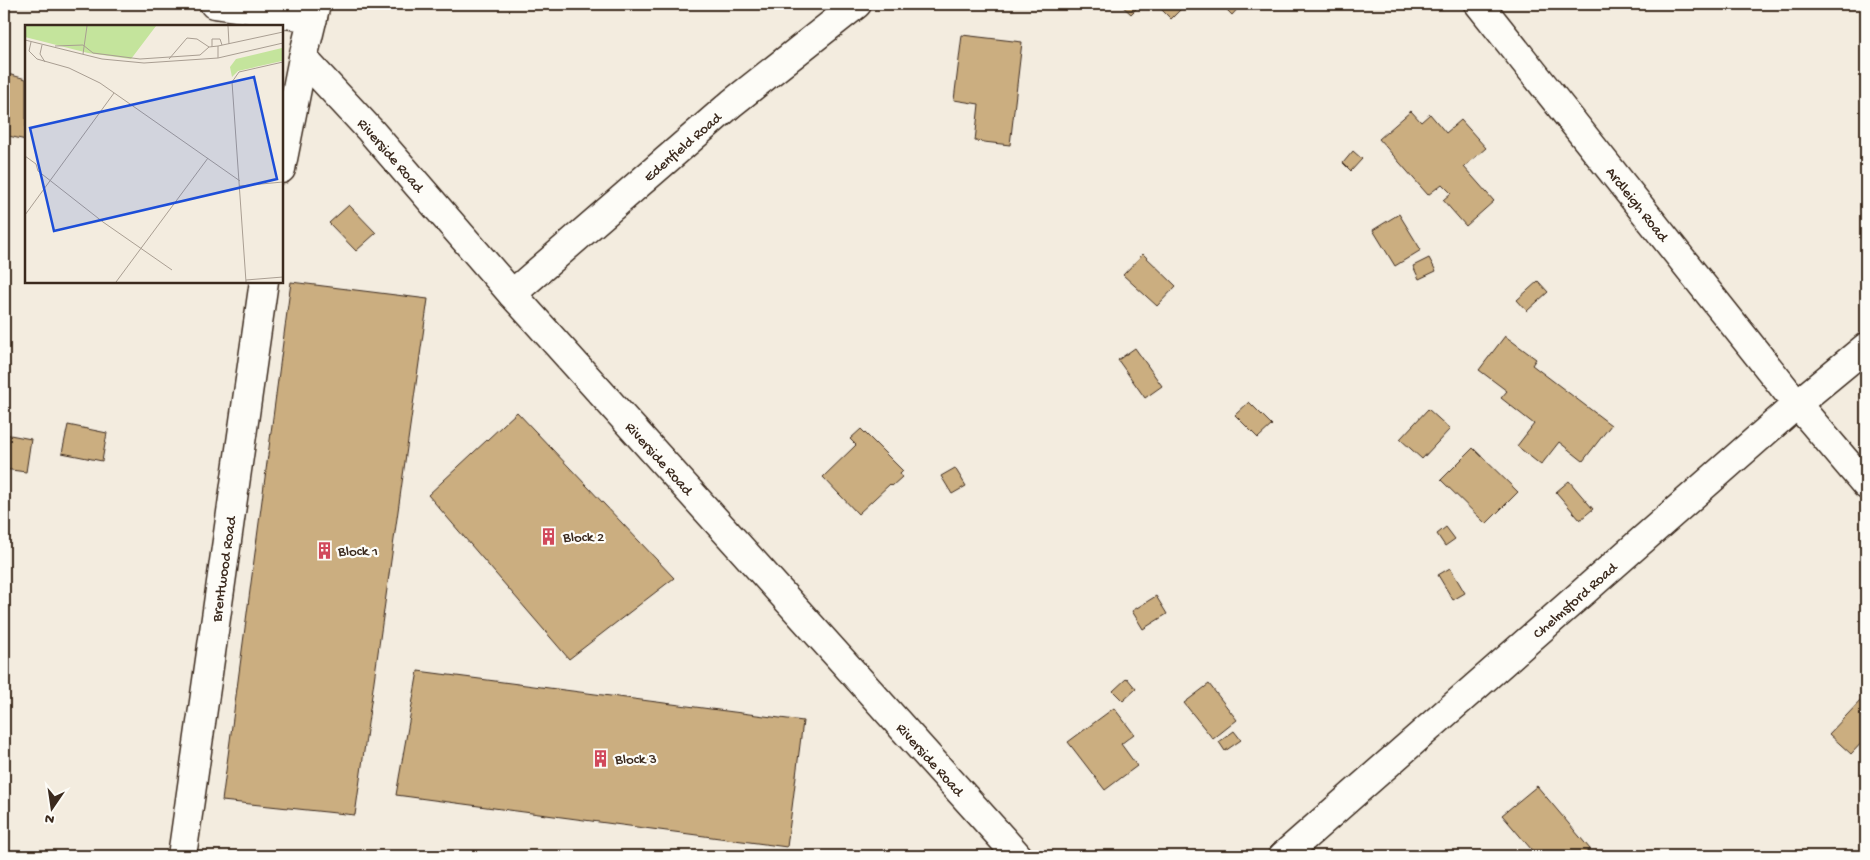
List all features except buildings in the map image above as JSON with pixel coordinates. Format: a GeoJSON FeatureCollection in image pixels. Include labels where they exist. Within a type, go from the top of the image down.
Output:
{"type":"FeatureCollection","features":[{"type":"Feature","properties":{"kind":"street"},"geometry":{"type":"LineString","coordinates":[[214,4],[315,11],[302,58],[282,164]]}},
{"type":"Feature","properties":{"kind":"street","name":"Edenfield Road"},"geometry":{"type":"LineString","coordinates":[[512,294],[732,103],[856,4]]}},
{"type":"Feature","properties":{"kind":"street","name":"Ardleigh Road"},"geometry":{"type":"LineString","coordinates":[[1479,4],[1797,404],[1866,485]]}},
{"type":"Feature","properties":{"kind":"street","name":"Riverside Road"},"geometry":{"type":"LineString","coordinates":[[302,58],[370,130],[512,294],[1018,856]]}},
{"type":"Feature","properties":{"kind":"street","name":"Brentwood Road"},"geometry":{"type":"LineString","coordinates":[[182,856],[264,282]]}},
{"type":"Feature","properties":{"kind":"street","name":"Chelmsford Road"},"geometry":{"type":"LineString","coordinates":[[1283,856],[1797,404],[1866,347]]}},
{"type":"Feature","properties":{"kind":"place","name":"Block 2"},"geometry":{"type":"Point","coordinates":[549,536]}},
{"type":"Feature","properties":{"kind":"place","name":"Block 1"},"geometry":{"type":"Point","coordinates":[324,550]}},
{"type":"Feature","properties":{"kind":"place","name":"Block 3"},"geometry":{"type":"Point","coordinates":[601,758]}}]}
